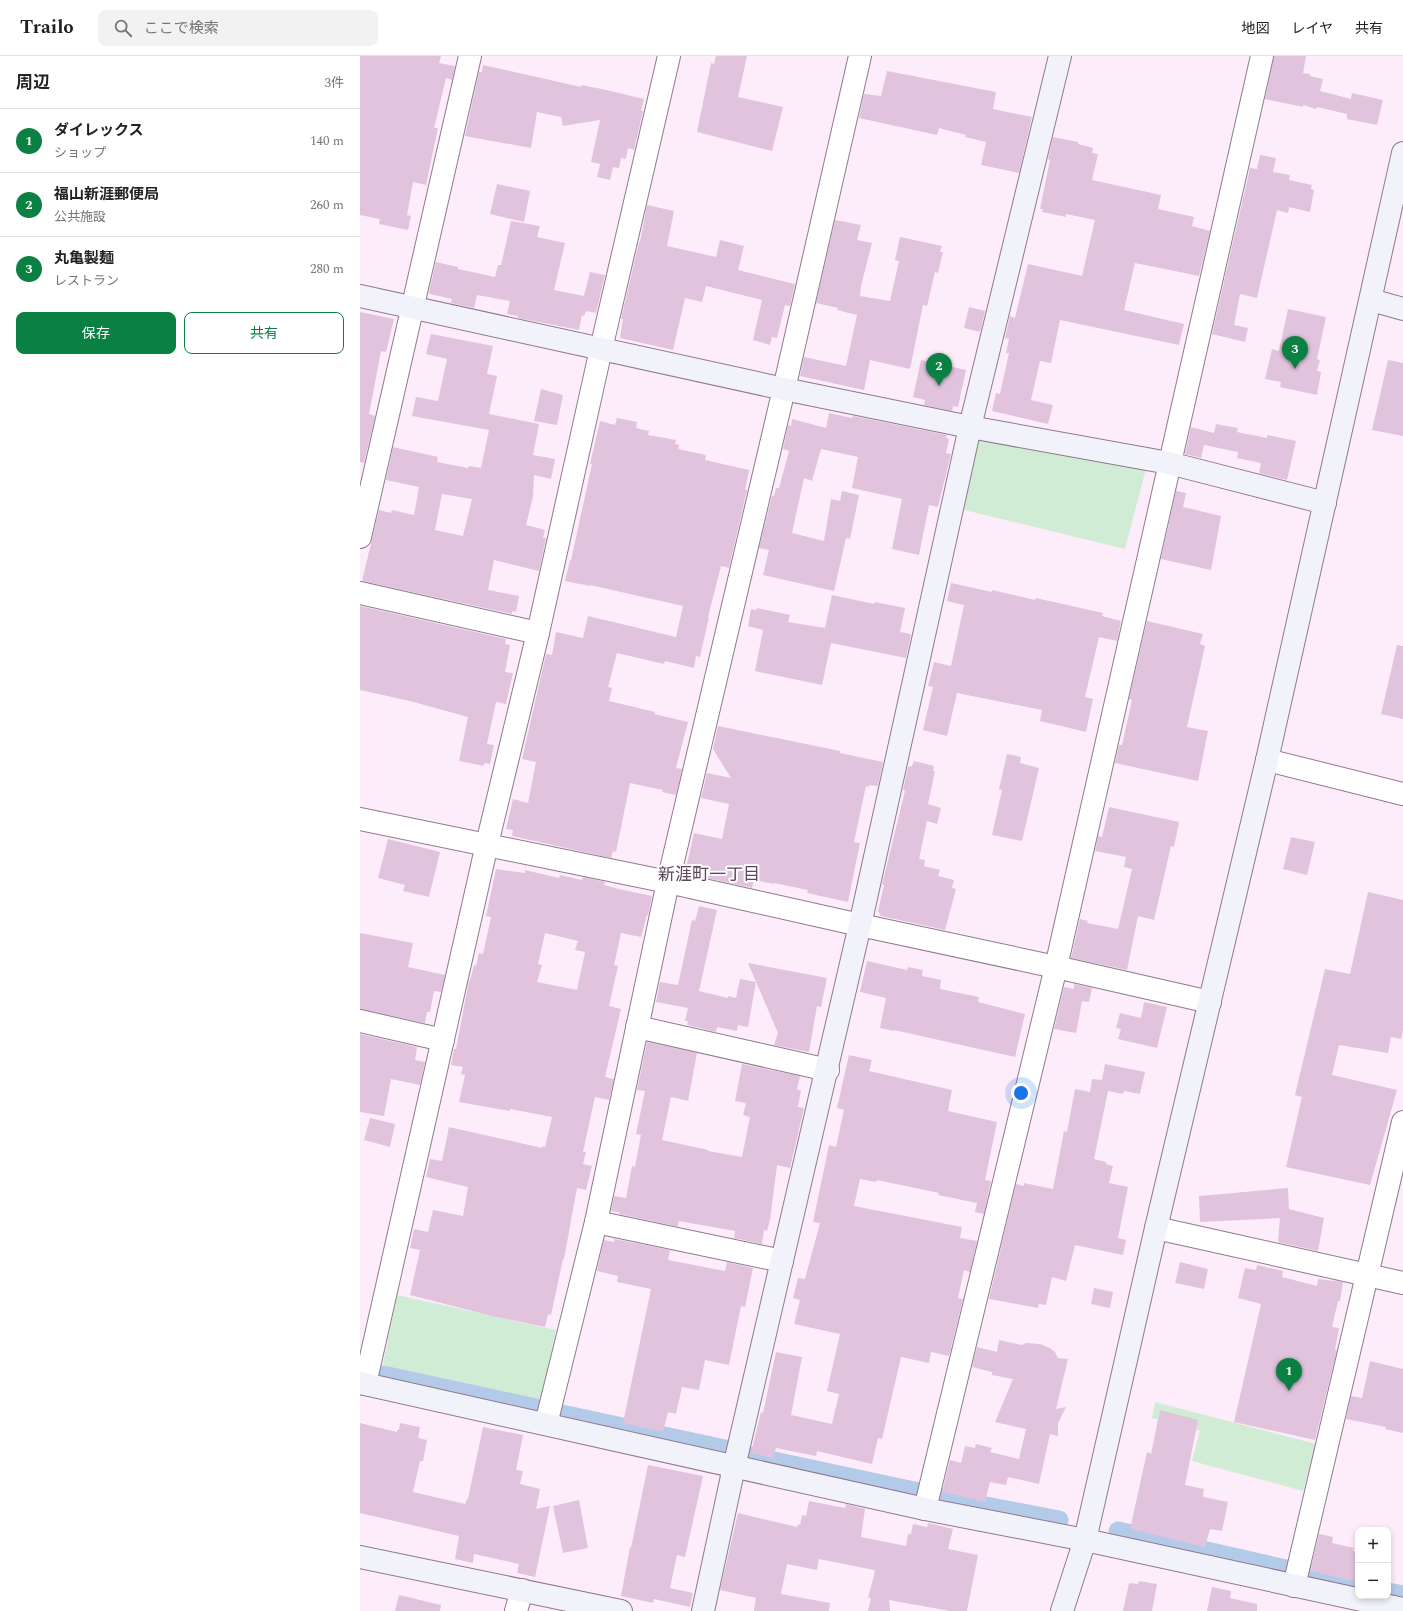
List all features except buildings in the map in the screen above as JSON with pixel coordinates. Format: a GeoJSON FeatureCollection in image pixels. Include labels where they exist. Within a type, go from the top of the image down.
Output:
{"type":"FeatureCollection","features":[{"type":"Feature","properties":{"kind":"street"},"geometry":{"type":"LineString","coordinates":[[360,537],[470,56]]}},
{"type":"Feature","properties":{"kind":"street"},"geometry":{"type":"LineString","coordinates":[[668,56],[538,633],[487,844],[443,1040],[362,1384],[925,1509],[1085,1540],[1403,1609]]}},
{"type":"Feature","properties":{"kind":"street"},"geometry":{"type":"LineString","coordinates":[[546,1424],[596,1222],[668,882],[860,56]]}},
{"type":"Feature","properties":{"kind":"street"},"geometry":{"type":"LineString","coordinates":[[703,1611],[734,1467],[828,1070],[970,426],[1060,56]]}},
{"type":"Feature","properties":{"kind":"street"},"geometry":{"type":"LineString","coordinates":[[925,1509],[1056,967],[1262,56]]}},
{"type":"Feature","properties":{"kind":"street"},"geometry":{"type":"LineString","coordinates":[[1062,1611],[1085,1540],[1156,1228],[1267,760],[1403,153]]}},
{"type":"Feature","properties":{"kind":"street"},"geometry":{"type":"LineString","coordinates":[[360,296],[784,388],[970,426],[1169,463],[1325,503]]}},
{"type":"Feature","properties":{"kind":"street"},"geometry":{"type":"LineString","coordinates":[[1371,300],[1403,309]]}},
{"type":"Feature","properties":{"kind":"street"},"geometry":{"type":"LineString","coordinates":[[360,593],[538,633]]}},
{"type":"Feature","properties":{"kind":"street"},"geometry":{"type":"LineString","coordinates":[[1267,760],[1403,794]]}},
{"type":"Feature","properties":{"kind":"street"},"geometry":{"type":"LineString","coordinates":[[360,819],[668,882],[1210,1002]]}},
{"type":"Feature","properties":{"kind":"street"},"geometry":{"type":"LineString","coordinates":[[360,1021],[443,1040]]}},
{"type":"Feature","properties":{"kind":"street"},"geometry":{"type":"LineString","coordinates":[[637,1027],[828,1070]]}},
{"type":"Feature","properties":{"kind":"street"},"geometry":{"type":"LineString","coordinates":[[1294,1586],[1403,1122]]}},
{"type":"Feature","properties":{"kind":"street"},"geometry":{"type":"LineString","coordinates":[[596,1222],[782,1261]]}},
{"type":"Feature","properties":{"kind":"street"},"geometry":{"type":"LineString","coordinates":[[1156,1228],[1403,1283]]}},
{"type":"Feature","properties":{"kind":"street"},"geometry":{"type":"LineString","coordinates":[[360,1557],[621,1611]]}},
{"type":"Feature","properties":{"kind":"street"},"geometry":{"type":"LineString","coordinates":[[516,1611],[522,1590]]}},
{"type":"Feature","properties":{"kind":"green space"},"geometry":{"type":"Polygon","coordinates":[[[979,429],[1147,465],[1125,549],[960,509],[979,429]]]}},
{"type":"Feature","properties":{"kind":"green space"},"geometry":{"type":"Polygon","coordinates":[[[397,1295],[556,1330],[540,1406],[382,1369],[397,1295]]]}},
{"type":"Feature","properties":{"kind":"green space"},"geometry":{"type":"Polygon","coordinates":[[[1155,1402],[1316,1444],[1303,1491],[1192,1461],[1200,1431],[1152,1418],[1155,1402]]]}},
{"type":"Feature","properties":{"kind":"waterway"},"geometry":{"type":"LineString","coordinates":[[383,1375],[536,1408]]}},
{"type":"Feature","properties":{"kind":"waterway"},"geometry":{"type":"LineString","coordinates":[[562,1414],[725,1449]]}},
{"type":"Feature","properties":{"kind":"waterway"},"geometry":{"type":"LineString","coordinates":[[750,1456],[919,1492]]}},
{"type":"Feature","properties":{"kind":"waterway"},"geometry":{"type":"LineString","coordinates":[[939,1497],[1059,1520]]}},
{"type":"Feature","properties":{"kind":"waterway"},"geometry":{"type":"LineString","coordinates":[[1118,1531],[1286,1569]]}},
{"type":"Feature","properties":{"kind":"waterway"},"geometry":{"type":"LineString","coordinates":[[1308,1574],[1355,1584]]}},
{"type":"Feature","properties":{"kind":"waterway"},"geometry":{"type":"LineString","coordinates":[[1391,1593],[1403,1595]]}},
{"type":"Feature","properties":{"kind":"place","name":"丸亀製麺"},"geometry":{"type":"Point","coordinates":[1295,369]}},
{"type":"Feature","properties":{"kind":"place","name":"福山新涯郵便局"},"geometry":{"type":"Point","coordinates":[939,386]}},
{"type":"Feature","properties":{"kind":"place","name":"ダイレックス"},"geometry":{"type":"Point","coordinates":[1289,1391]}},
{"type":"Feature","properties":{"kind":"district","name":"新涯町一丁目"},"geometry":{"type":"Point","coordinates":[709,874]}}]}
